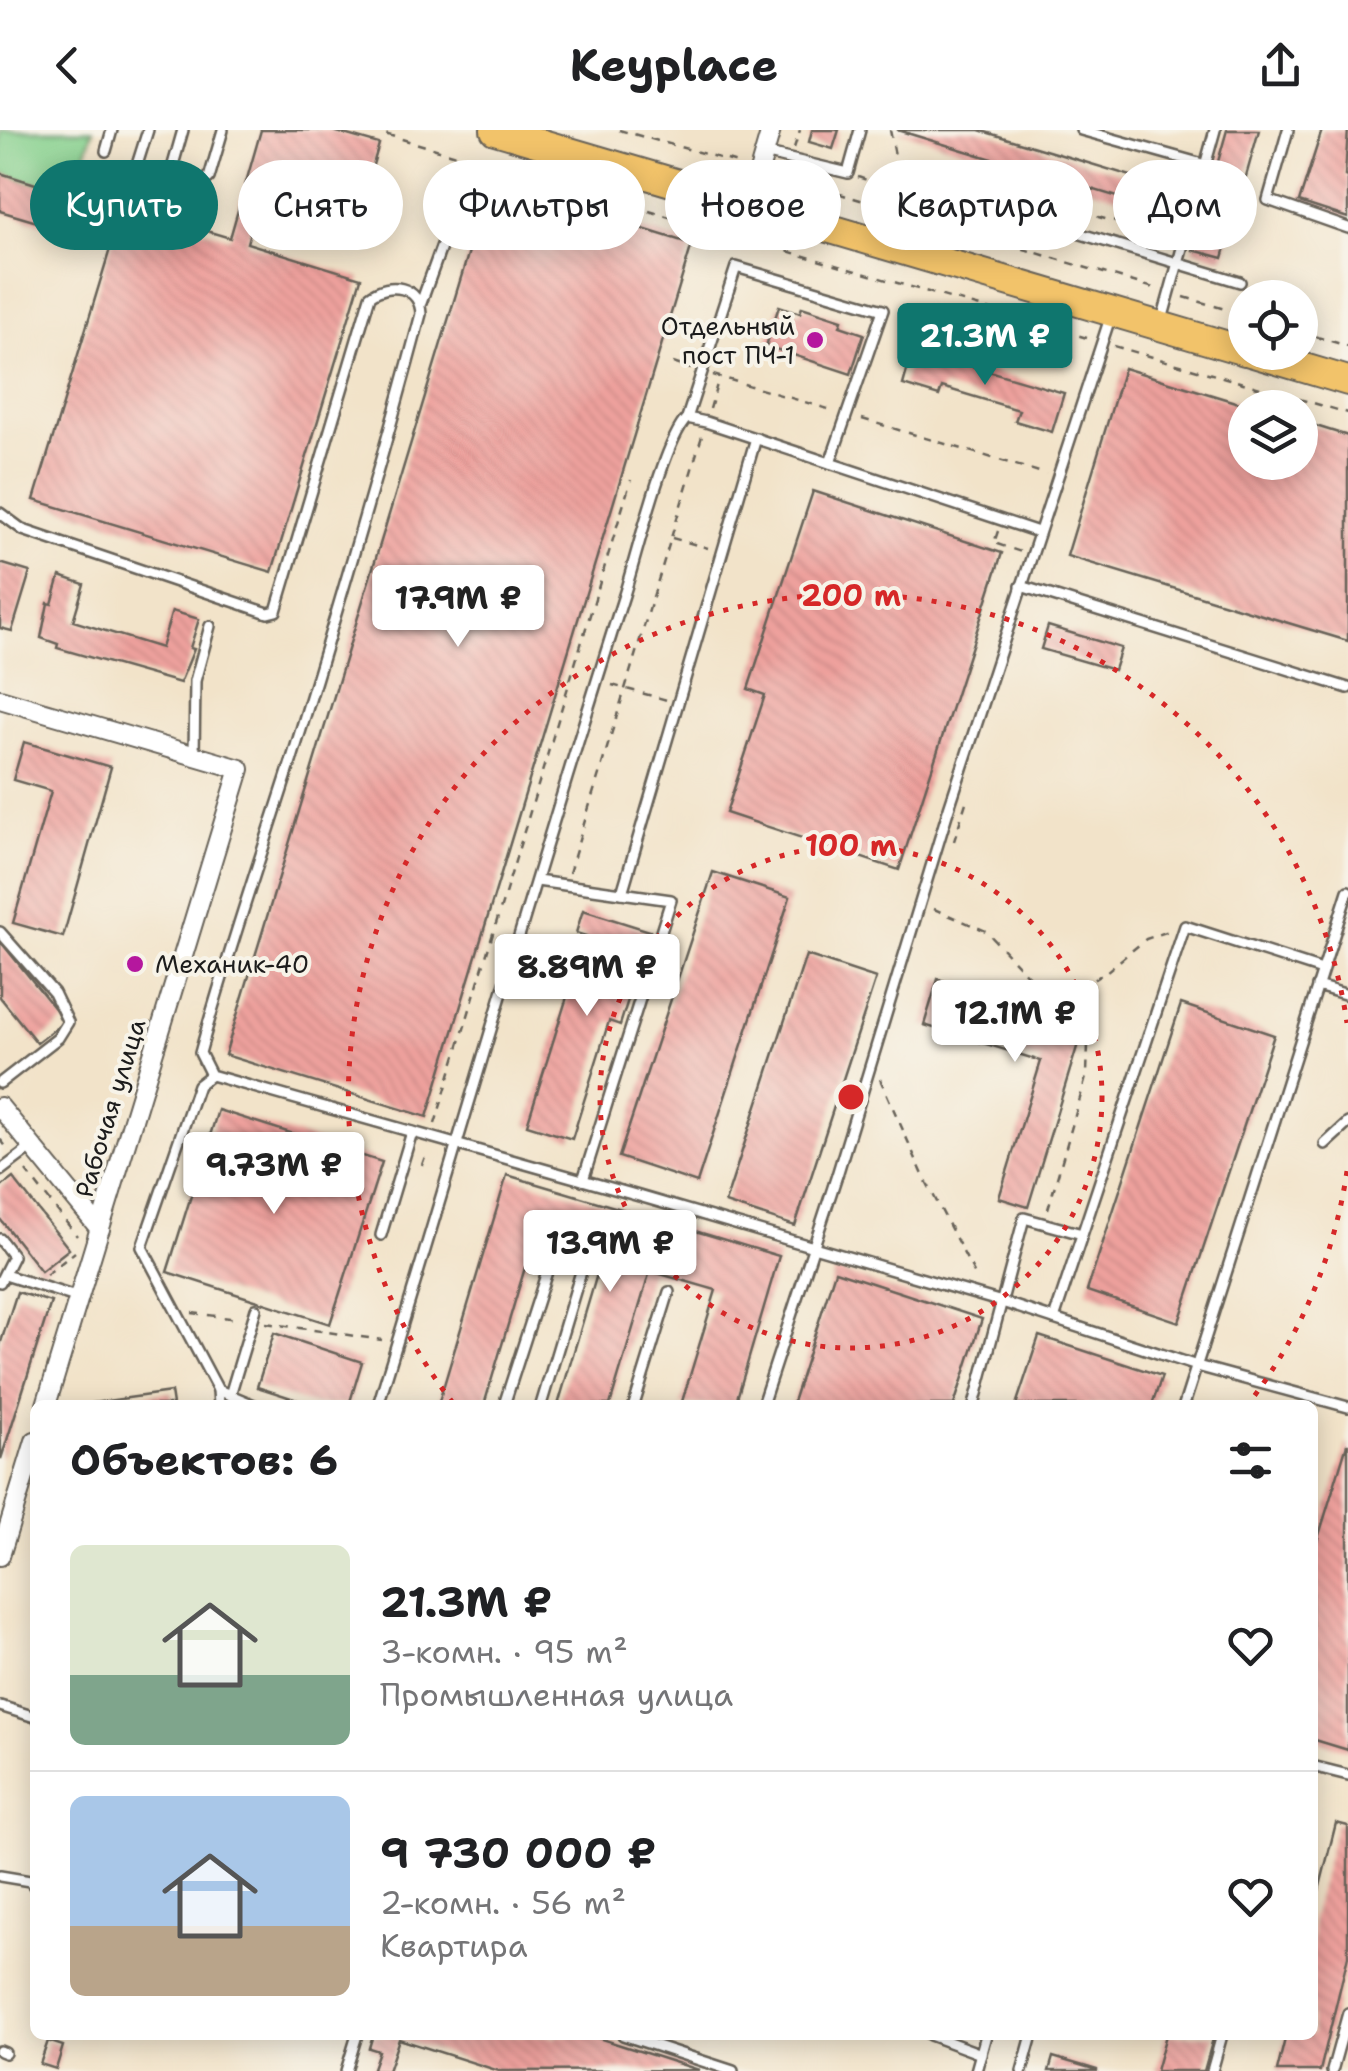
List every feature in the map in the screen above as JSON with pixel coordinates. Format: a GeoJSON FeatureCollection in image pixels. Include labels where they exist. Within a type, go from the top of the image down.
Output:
{"type":"FeatureCollection","features":[{"type":"Feature","properties":{"kind":"main road"},"geometry":{"type":"LineString","coordinates":[[494,130],[665,181]]}},
{"type":"Feature","properties":{"kind":"main road"},"geometry":{"type":"LineString","coordinates":[[841,233],[1228,346]]}},
{"type":"Feature","properties":{"kind":"main road"},"geometry":{"type":"LineString","coordinates":[[1310,370],[1348,381]]}},
{"type":"Feature","properties":{"kind":"street"},"geometry":{"type":"LineString","coordinates":[[762,160],[771,130]]}},
{"type":"Feature","properties":{"kind":"street"},"geometry":{"type":"LineString","coordinates":[[0,699],[194,756]]}},
{"type":"Feature","properties":{"kind":"street","name":"Рабочая улица"},"geometry":{"type":"LineString","coordinates":[[47,1400],[240,769],[194,756]]}},
{"type":"Feature","properties":{"kind":"street"},"geometry":{"type":"LineString","coordinates":[[0,1107],[100,1229]]}},
{"type":"Feature","properties":{"kind":"street"},"geometry":{"type":"LineString","coordinates":[[0,1556],[30,1457]]}},
{"type":"Feature","properties":{"kind":"lane"},"geometry":{"type":"LineString","coordinates":[[106,151],[112,130]]}},
{"type":"Feature","properties":{"kind":"lane"},"geometry":{"type":"LineString","coordinates":[[139,160],[148,130]]}},
{"type":"Feature","properties":{"kind":"lane"},"geometry":{"type":"LineString","coordinates":[[175,160],[184,130]]}},
{"type":"Feature","properties":{"kind":"lane"},"geometry":{"type":"LineString","coordinates":[[214,160],[223,130]]}},
{"type":"Feature","properties":{"kind":"lane"},"geometry":{"type":"LineString","coordinates":[[841,172],[848,173],[860,130]]}},
{"type":"Feature","properties":{"kind":"lane"},"geometry":{"type":"LineString","coordinates":[[1081,130],[1185,160]]}},
{"type":"Feature","properties":{"kind":"lane"},"geometry":{"type":"LineString","coordinates":[[1207,160],[1215,130]]}},
{"type":"Feature","properties":{"kind":"lane"},"geometry":{"type":"LineString","coordinates":[[1288,130],[1268,200],[1348,228]]}},
{"type":"Feature","properties":{"kind":"lane"},"geometry":{"type":"LineString","coordinates":[[1093,237],[1233,280]]}},
{"type":"Feature","properties":{"kind":"lane"},"geometry":{"type":"LineString","coordinates":[[440,250],[421,303],[412,350],[339,605],[200,1053],[211,1075],[1002,1302],[1197,1366],[1348,1406]]}},
{"type":"Feature","properties":{"kind":"lane"},"geometry":{"type":"LineString","coordinates":[[1160,326],[1183,250]]}},
{"type":"Feature","properties":{"kind":"lane"},"geometry":{"type":"LineString","coordinates":[[379,1400],[664,462],[679,426],[687,418],[736,267],[883,310],[830,462]]}},
{"type":"Feature","properties":{"kind":"lane"},"geometry":{"type":"LineString","coordinates":[[0,513],[23,530],[98,557],[268,612],[276,611],[370,296],[381,288],[396,287],[413,293],[421,303]]}},
{"type":"Feature","properties":{"kind":"lane"},"geometry":{"type":"LineString","coordinates":[[764,1400],[1038,532],[1112,312]]}},
{"type":"Feature","properties":{"kind":"lane"},"geometry":{"type":"LineString","coordinates":[[687,418],[1038,532]]}},
{"type":"Feature","properties":{"kind":"lane"},"geometry":{"type":"LineString","coordinates":[[622,893],[756,438]]}},
{"type":"Feature","properties":{"kind":"lane"},"geometry":{"type":"LineString","coordinates":[[1021,586],[1348,688]]}},
{"type":"Feature","properties":{"kind":"lane"},"geometry":{"type":"LineString","coordinates":[[194,756],[195,681],[210,626]]}},
{"type":"Feature","properties":{"kind":"lane"},"geometry":{"type":"LineString","coordinates":[[536,886],[566,885],[671,900],[583,1180]]}},
{"type":"Feature","properties":{"kind":"lane"},"geometry":{"type":"LineString","coordinates":[[1186,1400],[1348,891]]}},
{"type":"Feature","properties":{"kind":"lane"},"geometry":{"type":"LineString","coordinates":[[1054,1319],[1185,926],[1322,970]]}},
{"type":"Feature","properties":{"kind":"lane"},"geometry":{"type":"LineString","coordinates":[[0,932],[54,993],[68,1022],[58,1038],[0,1083]]}},
{"type":"Feature","properties":{"kind":"lane"},"geometry":{"type":"LineString","coordinates":[[1317,986],[1348,996]]}},
{"type":"Feature","properties":{"kind":"lane"},"geometry":{"type":"LineString","coordinates":[[211,1075],[198,1084],[142,1248],[218,1390],[219,1400]]}},
{"type":"Feature","properties":{"kind":"lane"},"geometry":{"type":"LineString","coordinates":[[1325,1144],[1348,1123]]}},
{"type":"Feature","properties":{"kind":"lane"},"geometry":{"type":"LineString","coordinates":[[381,1235],[412,1132]]}},
{"type":"Feature","properties":{"kind":"lane"},"geometry":{"type":"LineString","coordinates":[[0,1171],[32,1146]]}},
{"type":"Feature","properties":{"kind":"lane"},"geometry":{"type":"LineString","coordinates":[[975,1400],[1024,1218],[1082,1234]]}},
{"type":"Feature","properties":{"kind":"lane"},"geometry":{"type":"LineString","coordinates":[[0,1239],[13,1256],[3,1279],[78,1298]]}},
{"type":"Feature","properties":{"kind":"lane"},"geometry":{"type":"LineString","coordinates":[[506,1400],[552,1256],[583,1265],[542,1400]]}},
{"type":"Feature","properties":{"kind":"lane"},"geometry":{"type":"LineString","coordinates":[[636,1400],[669,1292]]}},
{"type":"Feature","properties":{"kind":"lane"},"geometry":{"type":"LineString","coordinates":[[230,1395],[256,1309]]}},
{"type":"Feature","properties":{"kind":"lane"},"geometry":{"type":"LineString","coordinates":[[218,1390],[242,1400]]}},
{"type":"Feature","properties":{"kind":"lane"},"geometry":{"type":"LineString","coordinates":[[0,1706],[30,1715]]}},
{"type":"Feature","properties":{"kind":"lane"},"geometry":{"type":"LineString","coordinates":[[1318,1768],[1348,1775]]}},
{"type":"Feature","properties":{"kind":"lane"},"geometry":{"type":"LineString","coordinates":[[0,1876],[30,1881]]}},
{"type":"Feature","properties":{"kind":"lane"},"geometry":{"type":"LineString","coordinates":[[1332,2071],[1348,2013]]}},
{"type":"Feature","properties":{"kind":"lane"},"geometry":{"type":"LineString","coordinates":[[346,2071],[355,2040]]}},
{"type":"Feature","properties":{"kind":"lane"},"geometry":{"type":"LineString","coordinates":[[638,2040],[733,2071]]}},
{"type":"Feature","properties":{"kind":"lane"},"geometry":{"type":"LineString","coordinates":[[943,2040],[980,2054]]}},
{"type":"Feature","properties":{"kind":"lane"},"geometry":{"type":"LineString","coordinates":[[976,2071],[984,2040]]}},
{"type":"Feature","properties":{"kind":"lane"},"geometry":{"type":"LineString","coordinates":[[1022,2071],[1031,2040]]}},
{"type":"Feature","properties":{"kind":"lane"},"geometry":{"type":"LineString","coordinates":[[1212,2071],[1221,2040]]}},
{"type":"Feature","properties":{"kind":"path"},"geometry":{"type":"LineString","coordinates":[[371,130],[1348,413]]}},
{"type":"Feature","properties":{"kind":"path"},"geometry":{"type":"LineString","coordinates":[[619,130],[757,160]]}},
{"type":"Feature","properties":{"kind":"path"},"geometry":{"type":"LineString","coordinates":[[890,130],[896,160]]}},
{"type":"Feature","properties":{"kind":"path"},"geometry":{"type":"LineString","coordinates":[[848,173],[861,178]]}},
{"type":"Feature","properties":{"kind":"path"},"geometry":{"type":"LineString","coordinates":[[1102,240],[1113,234]]}},
{"type":"Feature","properties":{"kind":"path"},"geometry":{"type":"LineString","coordinates":[[1028,250],[1228,310]]}},
{"type":"Feature","properties":{"kind":"path"},"geometry":{"type":"LineString","coordinates":[[1318,337],[1348,346]]}},
{"type":"Feature","properties":{"kind":"path"},"geometry":{"type":"LineString","coordinates":[[673,363],[1057,478]]}},
{"type":"Feature","properties":{"kind":"path"},"geometry":{"type":"LineString","coordinates":[[566,885],[720,377]]}},
{"type":"Feature","properties":{"kind":"path"},"geometry":{"type":"LineString","coordinates":[[422,1165],[631,480]]}},
{"type":"Feature","properties":{"kind":"path"},"geometry":{"type":"LineString","coordinates":[[671,538],[722,552]]}},
{"type":"Feature","properties":{"kind":"path"},"geometry":{"type":"LineString","coordinates":[[572,674],[678,703]]}},
{"type":"Feature","properties":{"kind":"path"},"geometry":{"type":"LineString","coordinates":[[508,884],[536,886]]}},
{"type":"Feature","properties":{"kind":"path"},"geometry":{"type":"LineString","coordinates":[[920,903],[986,931],[1031,979],[1070,994],[1146,938],[1185,926]]}},
{"type":"Feature","properties":{"kind":"path"},"geometry":{"type":"LineString","coordinates":[[1044,1223],[1086,1074],[1090,981]]}},
{"type":"Feature","properties":{"kind":"path"},"geometry":{"type":"LineString","coordinates":[[880,1079],[924,1177],[987,1298]]}},
{"type":"Feature","properties":{"kind":"path"},"geometry":{"type":"LineString","coordinates":[[0,1139],[84,1244],[38,1281]]}},
{"type":"Feature","properties":{"kind":"path"},"geometry":{"type":"LineString","coordinates":[[176,1311],[376,1341],[398,1338]]}},
{"type":"Feature","properties":{"kind":"green space"},"geometry":{"type":"Polygon","coordinates":[[[0,130],[93,130],[83,160],[30,160],[30,182],[0,173],[0,130]]]}},
{"type":"Feature","properties":{"kind":"building"},"geometry":{"type":"Polygon","coordinates":[[[261,130],[330,130],[379,144],[374,160],[252,160],[261,130]]]}},
{"type":"Feature","properties":{"kind":"building"},"geometry":{"type":"Polygon","coordinates":[[[812,130],[839,130],[833,149],[809,142],[812,130]]]}},
{"type":"Feature","properties":{"kind":"building"},"geometry":{"type":"Polygon","coordinates":[[[897,130],[979,130],[1078,160],[996,160],[897,130]]]}},
{"type":"Feature","properties":{"kind":"building"},"geometry":{"type":"Polygon","coordinates":[[[1227,130],[1259,130],[1251,160],[1218,160],[1227,130]]]}},
{"type":"Feature","properties":{"kind":"building"},"geometry":{"type":"Polygon","coordinates":[[[1322,130],[1348,130],[1348,218],[1299,202],[1322,130]]]}},
{"type":"Feature","properties":{"kind":"building"},"geometry":{"type":"Polygon","coordinates":[[[1093,164],[1113,171],[1113,196],[1093,190],[1093,164]]]}},
{"type":"Feature","properties":{"kind":"building"},"geometry":{"type":"Polygon","coordinates":[[[0,173],[30,182],[30,220],[0,211],[0,173]]]}},
{"type":"Feature","properties":{"kind":"building"},"geometry":{"type":"Polygon","coordinates":[[[238,210],[238,250],[270,250],[361,278],[272,572],[34,500],[110,250],[218,250],[218,234],[230,238],[238,210]]]}},
{"type":"Feature","properties":{"kind":"building"},"geometry":{"type":"Polygon","coordinates":[[[645,230],[665,236],[665,250],[690,250],[427,1117],[225,1055],[469,250],[645,250],[645,230]]]}},
{"type":"Feature","properties":{"kind":"building"},"geometry":{"type":"Polygon","coordinates":[[[1193,250],[1225,250],[1223,258],[1193,250]]]}},
{"type":"Feature","properties":{"kind":"building","name":"Отдельный пост ПЧ-1"},"geometry":{"type":"Polygon","coordinates":[[[779,306],[800,313],[802,307],[842,320],[840,326],[864,334],[851,374],[766,346],[779,306]]]}},
{"type":"Feature","properties":{"kind":"building"},"geometry":{"type":"Polygon","coordinates":[[[913,349],[1064,393],[1052,432],[1015,421],[1019,410],[942,387],[939,396],[903,385],[913,349]]]}},
{"type":"Feature","properties":{"kind":"building"},"geometry":{"type":"Polygon","coordinates":[[[1124,368],[1228,400],[1228,480],[1318,480],[1318,427],[1348,436],[1348,641],[1067,556],[1124,368]]]}},
{"type":"Feature","properties":{"kind":"building"},"geometry":{"type":"Polygon","coordinates":[[[813,491],[1002,553],[899,870],[726,813],[765,695],[748,689],[813,491]]]}},
{"type":"Feature","properties":{"kind":"building"},"geometry":{"type":"Polygon","coordinates":[[[0,563],[30,572],[12,631],[0,628],[0,563]]]}},
{"type":"Feature","properties":{"kind":"building"},"geometry":{"type":"Polygon","coordinates":[[[60,576],[84,584],[73,621],[161,648],[172,611],[199,619],[190,648],[194,649],[180,683],[57,648],[58,644],[41,638],[48,603],[52,604],[60,576]]]}},
{"type":"Feature","properties":{"kind":"building"},"geometry":{"type":"Polygon","coordinates":[[[1048,626],[1121,648],[1114,670],[1041,649],[1048,626]]]}},
{"type":"Feature","properties":{"kind":"building"},"geometry":{"type":"Polygon","coordinates":[[[24,742],[111,767],[63,937],[13,923],[51,791],[13,780],[24,742]]]}},
{"type":"Feature","properties":{"kind":"building"},"geometry":{"type":"Polygon","coordinates":[[[713,872],[790,897],[697,1183],[619,1157],[713,872]]]}},
{"type":"Feature","properties":{"kind":"building"},"geometry":{"type":"Polygon","coordinates":[[[583,910],[650,931],[620,1025],[609,1021],[572,1139],[527,1125],[586,936],[576,933],[583,910]]]}},
{"type":"Feature","properties":{"kind":"building"},"geometry":{"type":"Polygon","coordinates":[[[0,941],[65,1021],[37,1043],[0,997],[0,941]]]}},
{"type":"Feature","properties":{"kind":"building"},"geometry":{"type":"Polygon","coordinates":[[[806,955],[876,978],[795,1226],[725,1203],[806,955]]]}},
{"type":"Feature","properties":{"kind":"building"},"geometry":{"type":"Polygon","coordinates":[[[938,979],[1084,1024],[1028,1207],[999,1198],[1041,1061],[924,1025],[938,979]]]}},
{"type":"Feature","properties":{"kind":"building"},"geometry":{"type":"Polygon","coordinates":[[[1181,1004],[1274,1035],[1179,1322],[1087,1291],[1181,1004]]]}},
{"type":"Feature","properties":{"kind":"building"},"geometry":{"type":"Polygon","coordinates":[[[218,1110],[382,1162],[330,1324],[167,1272],[218,1110]]]}},
{"type":"Feature","properties":{"kind":"building"},"geometry":{"type":"Polygon","coordinates":[[[507,1175],[779,1256],[736,1400],[683,1400],[716,1290],[650,1271],[611,1400],[559,1400],[603,1254],[535,1234],[485,1400],[440,1400],[507,1175]]]}},
{"type":"Feature","properties":{"kind":"building"},"geometry":{"type":"Polygon","coordinates":[[[13,1178],[69,1249],[41,1271],[0,1219],[0,1188],[13,1178]]]}},
{"type":"Feature","properties":{"kind":"building"},"geometry":{"type":"Polygon","coordinates":[[[835,1271],[982,1319],[956,1400],[794,1400],[835,1271]]]}},
{"type":"Feature","properties":{"kind":"building"},"geometry":{"type":"Polygon","coordinates":[[[17,1292],[51,1302],[1,1459],[0,1345],[17,1292]]]}},
{"type":"Feature","properties":{"kind":"building"},"geometry":{"type":"Polygon","coordinates":[[[274,1333],[362,1362],[351,1400],[297,1400],[257,1387],[274,1333]]]}},
{"type":"Feature","properties":{"kind":"building"},"geometry":{"type":"Polygon","coordinates":[[[1039,1336],[1162,1376],[1154,1400],[1018,1400],[1039,1336]]]}},
{"type":"Feature","properties":{"kind":"building"},"geometry":{"type":"Polygon","coordinates":[[[171,1392],[172,1400],[114,1400],[171,1392]]]}},
{"type":"Feature","properties":{"kind":"building"},"geometry":{"type":"Polygon","coordinates":[[[1348,1444],[1348,1750],[1318,1741],[1318,1538],[1348,1444]]]}},
{"type":"Feature","properties":{"kind":"building"},"geometry":{"type":"Polygon","coordinates":[[[1336,1823],[1348,1826],[1348,1956],[1320,2071],[1277,2071],[1285,2040],[1318,2040],[1318,1894],[1336,1823]]]}},
{"type":"Feature","properties":{"kind":"building"},"geometry":{"type":"Polygon","coordinates":[[[371,2040],[399,2040],[388,2071],[372,2071],[379,2051],[369,2048],[371,2040]]]}},
{"type":"Feature","properties":{"kind":"building"},"geometry":{"type":"Polygon","coordinates":[[[402,2040],[605,2040],[699,2070],[499,2071],[402,2040]]]}},
{"type":"Feature","properties":{"kind":"building"},"geometry":{"type":"Polygon","coordinates":[[[1165,2040],[1213,2040],[1204,2071],[1156,2071],[1165,2040]]]}},
{"type":"Feature","properties":{"kind":"building"},"geometry":{"type":"Polygon","coordinates":[[[48,2041],[63,2046],[56,2069],[40,2064],[48,2041]]]}},
{"type":"Feature","properties":{"kind":"building"},"geometry":{"type":"Polygon","coordinates":[[[1053,2057],[1097,2070],[1097,2071],[1049,2071],[1053,2057]]]}},
{"type":"Feature","properties":{"kind":"place","name":"Отдельный пост ПЧ-1"},"geometry":{"type":"Point","coordinates":[815,340]}},
{"type":"Feature","properties":{"kind":"place","name":"Механик-40"},"geometry":{"type":"Point","coordinates":[135,964]}}]}
